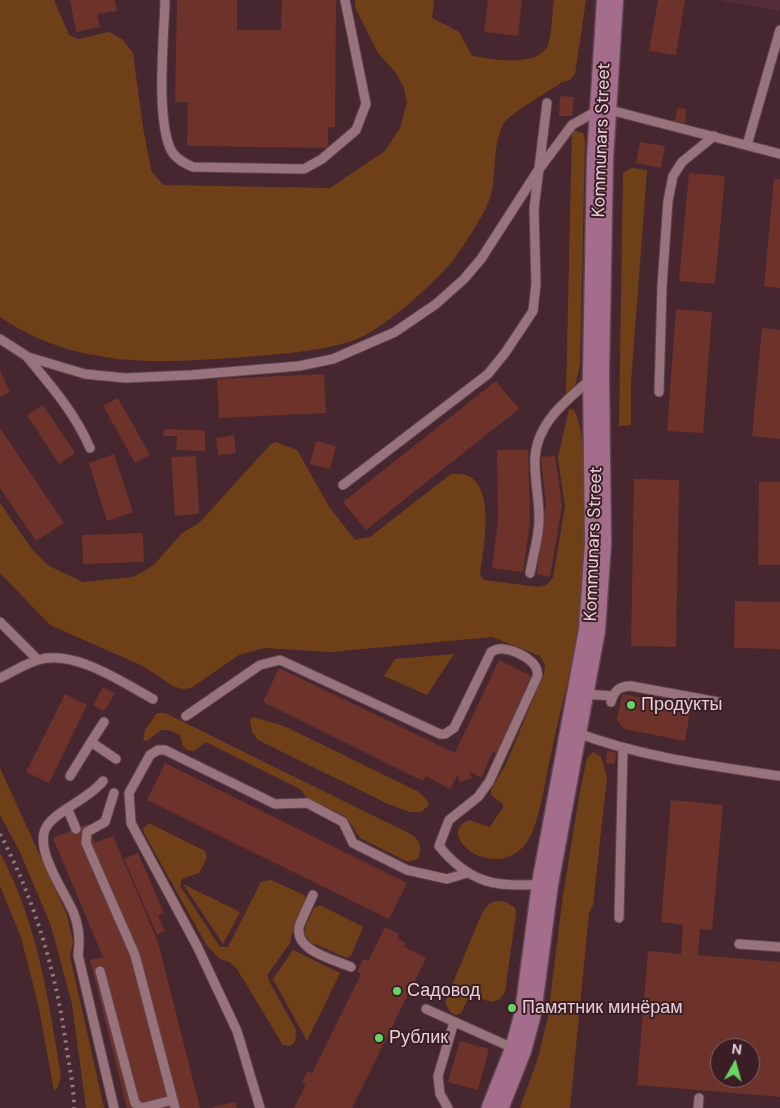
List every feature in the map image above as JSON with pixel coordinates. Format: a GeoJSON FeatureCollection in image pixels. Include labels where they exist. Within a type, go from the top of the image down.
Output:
{"type":"FeatureCollection","features":[{"type":"Feature","properties":{"kind":"main road","name":"Kommunars Street"},"geometry":{"type":"LineString","coordinates":[[495,1108],[518,1050],[530,998],[545,884],[592,630],[598,543],[596,374],[602,108],[610,0]]}},
{"type":"Feature","properties":{"kind":"lane"},"geometry":{"type":"LineString","coordinates":[[164,0],[162,90],[170,149],[180,161],[193,167],[304,169],[322,159],[356,130],[366,104],[345,0]]}},
{"type":"Feature","properties":{"kind":"lane"},"geometry":{"type":"LineString","coordinates":[[747,145],[780,30]]}},
{"type":"Feature","properties":{"kind":"lane"},"geometry":{"type":"LineString","coordinates":[[343,485],[488,374],[505,353],[533,311],[536,284],[534,209],[537,172],[547,103]]}},
{"type":"Feature","properties":{"kind":"lane"},"geometry":{"type":"LineString","coordinates":[[0,340],[28,357],[85,374],[125,378],[191,375],[299,366],[333,359],[395,332],[450,292],[481,259],[537,172],[572,125],[580,118],[602,108],[780,154]]}},
{"type":"Feature","properties":{"kind":"lane"},"geometry":{"type":"LineString","coordinates":[[659,392],[668,201],[673,176],[682,162],[714,136]]}},
{"type":"Feature","properties":{"kind":"lane"},"geometry":{"type":"LineString","coordinates":[[28,357],[66,403],[80,425],[90,448]]}},
{"type":"Feature","properties":{"kind":"lane"},"geometry":{"type":"LineString","coordinates":[[530,573],[539,518],[535,459],[542,430],[551,417],[596,374]]}},
{"type":"Feature","properties":{"kind":"lane"},"geometry":{"type":"LineString","coordinates":[[0,622],[38,660]]}},
{"type":"Feature","properties":{"kind":"lane"},"geometry":{"type":"LineString","coordinates":[[186,716],[260,665],[280,660],[440,734],[445,734],[454,728],[491,652],[503,649],[535,663],[538,668],[537,677],[489,782],[478,797],[449,820],[439,846],[453,863],[467,873],[498,885],[545,884]]}},
{"type":"Feature","properties":{"kind":"lane"},"geometry":{"type":"LineString","coordinates":[[0,678],[38,660],[67,659],[92,667],[153,699]]}},
{"type":"Feature","properties":{"kind":"lane"},"geometry":{"type":"LineString","coordinates":[[581,693],[612,699],[623,686],[631,686],[718,702]]}},
{"type":"Feature","properties":{"kind":"lane"},"geometry":{"type":"LineString","coordinates":[[70,776],[104,722]]}},
{"type":"Feature","properties":{"kind":"lane"},"geometry":{"type":"LineString","coordinates":[[573,731],[623,748],[730,769],[780,776]]}},
{"type":"Feature","properties":{"kind":"lane"},"geometry":{"type":"LineString","coordinates":[[91,742],[116,759]]}},
{"type":"Feature","properties":{"kind":"lane"},"geometry":{"type":"LineString","coordinates":[[619,918],[623,748]]}},
{"type":"Feature","properties":{"kind":"lane"},"geometry":{"type":"LineString","coordinates":[[260,1108],[237,1031],[197,946],[131,823],[128,793],[150,755],[158,750],[165,750],[275,804],[307,803],[343,822],[353,843],[407,870],[447,879],[467,873]]}},
{"type":"Feature","properties":{"kind":"lane"},"geometry":{"type":"LineString","coordinates":[[103,782],[93,792],[47,826],[42,837],[47,858],[74,915],[80,943],[78,955],[114,1108]]}},
{"type":"Feature","properties":{"kind":"lane"},"geometry":{"type":"LineString","coordinates":[[100,971],[135,1103],[142,1108],[174,1104],[134,956],[86,843],[87,832],[105,822],[114,793]]}},
{"type":"Feature","properties":{"kind":"lane"},"geometry":{"type":"LineString","coordinates":[[68,810],[76,829]]}},
{"type":"Feature","properties":{"kind":"lane"},"geometry":{"type":"LineString","coordinates":[[314,894],[300,925],[299,936],[305,946],[351,967]]}},
{"type":"Feature","properties":{"kind":"lane"},"geometry":{"type":"LineString","coordinates":[[739,944],[780,947]]}},
{"type":"Feature","properties":{"kind":"lane"},"geometry":{"type":"LineString","coordinates":[[426,1009],[518,1050]]}},
{"type":"Feature","properties":{"kind":"lane"},"geometry":{"type":"LineString","coordinates":[[448,1108],[440,1094],[438,1076],[454,1022]]}},
{"type":"Feature","properties":{"kind":"lane"},"geometry":{"type":"LineString","coordinates":[[698,1108],[699,1098]]}},
{"type":"Feature","properties":{"kind":"shaded area"},"geometry":{"type":"Polygon","coordinates":[[[0,0],[54,0],[69,35],[78,39],[109,32],[122,39],[133,53],[151,170],[163,185],[330,188],[385,151],[400,128],[407,102],[404,88],[396,73],[378,53],[355,7],[355,0],[434,0],[432,18],[459,32],[472,56],[512,61],[533,58],[541,54],[547,47],[551,31],[554,0],[586,0],[575,74],[570,80],[562,82],[522,108],[504,123],[498,139],[490,198],[476,225],[454,259],[407,306],[364,336],[339,345],[285,354],[180,361],[149,361],[87,354],[58,346],[28,334],[0,317],[0,0]]]}},
{"type":"Feature","properties":{"kind":"shaded area"},"geometry":{"type":"Polygon","coordinates":[[[719,0],[780,0],[780,6],[779,11],[719,0]]]}},
{"type":"Feature","properties":{"kind":"shaded area"},"geometry":{"type":"Polygon","coordinates":[[[572,130],[583,133],[585,140],[580,365],[575,386],[566,394],[572,130]]]}},
{"type":"Feature","properties":{"kind":"shaded area"},"geometry":{"type":"Polygon","coordinates":[[[632,168],[647,170],[631,382],[631,425],[619,426],[623,173],[632,168]]]}},
{"type":"Feature","properties":{"kind":"shaded area"},"geometry":{"type":"Polygon","coordinates":[[[569,409],[574,410],[578,419],[583,446],[585,555],[581,617],[535,825],[527,842],[514,854],[500,859],[486,858],[473,853],[463,845],[459,836],[460,827],[469,820],[490,827],[503,807],[503,804],[491,795],[491,790],[506,764],[544,673],[545,665],[540,656],[492,637],[331,652],[264,648],[239,655],[191,688],[182,689],[173,686],[143,666],[50,625],[0,573],[0,503],[32,549],[49,566],[83,582],[133,577],[154,565],[182,533],[199,523],[271,444],[276,442],[297,450],[330,508],[355,540],[370,537],[451,474],[468,476],[479,487],[485,511],[485,538],[480,575],[484,580],[538,587],[546,585],[553,578],[565,507],[558,458],[569,409]]]}},
{"type":"Feature","properties":{"kind":"shaded area"},"geometry":{"type":"Polygon","coordinates":[[[454,654],[427,695],[384,676],[395,659],[454,654]]]}},
{"type":"Feature","properties":{"kind":"shaded area"},"geometry":{"type":"Polygon","coordinates":[[[157,713],[165,713],[409,833],[418,840],[420,845],[418,859],[408,862],[360,838],[346,817],[307,798],[300,789],[206,742],[194,751],[187,750],[182,744],[180,735],[169,730],[161,730],[147,741],[143,740],[145,730],[157,713]]]}},
{"type":"Feature","properties":{"kind":"shaded area"},"geometry":{"type":"Polygon","coordinates":[[[253,717],[284,726],[419,792],[428,801],[428,806],[421,812],[410,812],[388,804],[258,740],[252,732],[250,720],[253,717]]]}},
{"type":"Feature","properties":{"kind":"shaded area"},"geometry":{"type":"Polygon","coordinates":[[[593,752],[601,757],[607,777],[593,905],[589,913],[570,1108],[520,1108],[538,1058],[548,1016],[563,895],[580,791],[587,758],[593,752]]]}},
{"type":"Feature","properties":{"kind":"shaded area"},"geometry":{"type":"Polygon","coordinates":[[[0,768],[67,915],[73,942],[70,956],[104,1108],[86,1108],[72,1004],[51,926],[20,852],[0,815],[0,768]]]}},
{"type":"Feature","properties":{"kind":"shaded area"},"geometry":{"type":"Polygon","coordinates":[[[149,823],[205,851],[207,858],[199,873],[182,879],[180,886],[220,947],[228,947],[261,882],[271,880],[304,895],[306,898],[294,925],[290,943],[268,974],[268,979],[296,1030],[295,1042],[290,1046],[283,1045],[237,969],[229,962],[220,959],[207,946],[144,833],[143,828],[149,823]]]}},
{"type":"Feature","properties":{"kind":"shaded area"},"geometry":{"type":"Polygon","coordinates":[[[0,853],[13,879],[23,906],[40,962],[52,1019],[61,1077],[54,1091],[39,1008],[21,937],[0,886],[0,853]]]}},
{"type":"Feature","properties":{"kind":"shaded area"},"geometry":{"type":"Polygon","coordinates":[[[183,884],[240,912],[223,944],[183,884]]]}},
{"type":"Feature","properties":{"kind":"shaded area"},"geometry":{"type":"Polygon","coordinates":[[[496,901],[506,902],[515,908],[516,914],[505,992],[500,999],[493,1002],[473,996],[469,997],[461,1013],[456,1015],[450,1012],[445,1002],[482,913],[489,904],[496,901]]]}},
{"type":"Feature","properties":{"kind":"shaded area"},"geometry":{"type":"Polygon","coordinates":[[[320,905],[363,927],[351,956],[347,958],[310,942],[305,934],[306,925],[314,908],[320,905]]]}},
{"type":"Feature","properties":{"kind":"shaded area"},"geometry":{"type":"Polygon","coordinates":[[[293,950],[340,973],[307,1041],[273,979],[293,950]]]}},
{"type":"Feature","properties":{"kind":"building"},"geometry":{"type":"Polygon","coordinates":[[[70,0],[115,0],[117,11],[97,14],[100,27],[76,32],[70,0]]]}},
{"type":"Feature","properties":{"kind":"building"},"geometry":{"type":"Polygon","coordinates":[[[177,0],[237,0],[237,30],[281,30],[282,0],[336,0],[335,127],[328,127],[328,148],[187,146],[188,102],[175,102],[177,0]]]}},
{"type":"Feature","properties":{"kind":"building"},"geometry":{"type":"Polygon","coordinates":[[[488,0],[522,0],[518,36],[484,32],[488,0]]]}},
{"type":"Feature","properties":{"kind":"building"},"geometry":{"type":"Polygon","coordinates":[[[658,0],[685,0],[676,55],[649,51],[658,0]]]}},
{"type":"Feature","properties":{"kind":"building"},"geometry":{"type":"Polygon","coordinates":[[[560,96],[574,97],[572,116],[559,116],[560,96]]]}},
{"type":"Feature","properties":{"kind":"building"},"geometry":{"type":"Polygon","coordinates":[[[677,108],[686,109],[685,123],[675,121],[677,108]]]}},
{"type":"Feature","properties":{"kind":"building"},"geometry":{"type":"Polygon","coordinates":[[[640,142],[665,146],[661,168],[636,163],[640,142]]]}},
{"type":"Feature","properties":{"kind":"building"},"geometry":{"type":"Polygon","coordinates":[[[689,173],[725,176],[715,284],[679,281],[689,173]]]}},
{"type":"Feature","properties":{"kind":"building"},"geometry":{"type":"Polygon","coordinates":[[[774,179],[780,179],[780,288],[764,286],[774,179]]]}},
{"type":"Feature","properties":{"kind":"building"},"geometry":{"type":"Polygon","coordinates":[[[676,309],[712,312],[703,433],[667,431],[676,309]]]}},
{"type":"Feature","properties":{"kind":"building"},"geometry":{"type":"Polygon","coordinates":[[[762,328],[780,330],[780,439],[752,436],[762,328]]]}},
{"type":"Feature","properties":{"kind":"building"},"geometry":{"type":"Polygon","coordinates":[[[0,370],[10,392],[0,397],[0,370]]]}},
{"type":"Feature","properties":{"kind":"building"},"geometry":{"type":"Polygon","coordinates":[[[324,374],[326,413],[219,418],[217,379],[324,374]]]}},
{"type":"Feature","properties":{"kind":"building"},"geometry":{"type":"Polygon","coordinates":[[[496,381],[519,409],[366,530],[343,502],[496,381]]]}},
{"type":"Feature","properties":{"kind":"building"},"geometry":{"type":"Polygon","coordinates":[[[118,398],[150,455],[135,463],[103,406],[118,398]]]}},
{"type":"Feature","properties":{"kind":"building"},"geometry":{"type":"Polygon","coordinates":[[[43,405],[75,453],[59,464],[27,415],[43,405]]]}},
{"type":"Feature","properties":{"kind":"building"},"geometry":{"type":"Polygon","coordinates":[[[0,428],[64,523],[36,541],[0,488],[0,428]]]}},
{"type":"Feature","properties":{"kind":"building"},"geometry":{"type":"Polygon","coordinates":[[[164,429],[203,430],[205,433],[205,451],[176,450],[177,436],[163,436],[164,429]]]}},
{"type":"Feature","properties":{"kind":"building"},"geometry":{"type":"Polygon","coordinates":[[[234,435],[236,453],[218,455],[216,438],[234,435]]]}},
{"type":"Feature","properties":{"kind":"building"},"geometry":{"type":"Polygon","coordinates":[[[316,441],[336,446],[330,469],[310,464],[316,441]]]}},
{"type":"Feature","properties":{"kind":"building"},"geometry":{"type":"Polygon","coordinates":[[[497,450],[528,450],[530,522],[523,572],[492,568],[498,519],[497,450]]]}},
{"type":"Feature","properties":{"kind":"building"},"geometry":{"type":"Polygon","coordinates":[[[114,454],[133,512],[107,521],[89,463],[114,454]]]}},
{"type":"Feature","properties":{"kind":"building"},"geometry":{"type":"Polygon","coordinates":[[[196,456],[199,514],[175,516],[171,457],[196,456]]]}},
{"type":"Feature","properties":{"kind":"building"},"geometry":{"type":"Polygon","coordinates":[[[555,456],[562,505],[550,577],[537,574],[546,505],[541,457],[555,456]]]}},
{"type":"Feature","properties":{"kind":"building"},"geometry":{"type":"Polygon","coordinates":[[[634,479],[679,480],[676,647],[631,646],[634,479]]]}},
{"type":"Feature","properties":{"kind":"building"},"geometry":{"type":"Polygon","coordinates":[[[759,482],[780,482],[780,565],[758,565],[759,482]]]}},
{"type":"Feature","properties":{"kind":"building"},"geometry":{"type":"Polygon","coordinates":[[[143,533],[144,562],[83,564],[82,535],[143,533]]]}},
{"type":"Feature","properties":{"kind":"building"},"geometry":{"type":"Polygon","coordinates":[[[735,601],[780,602],[780,649],[734,648],[735,601]]]}},
{"type":"Feature","properties":{"kind":"building"},"geometry":{"type":"Polygon","coordinates":[[[499,660],[531,676],[497,754],[493,752],[481,778],[469,771],[472,778],[460,782],[457,776],[450,789],[426,776],[423,781],[263,702],[279,668],[455,753],[499,660]]]}},
{"type":"Feature","properties":{"kind":"building"},"geometry":{"type":"Polygon","coordinates":[[[103,687],[115,693],[104,711],[93,705],[103,687]]]}},
{"type":"Feature","properties":{"kind":"building"},"geometry":{"type":"Polygon","coordinates":[[[65,694],[87,705],[49,783],[26,772],[65,694]]]}},
{"type":"Feature","properties":{"kind":"building"},"geometry":{"type":"Polygon","coordinates":[[[622,694],[691,707],[685,741],[624,729],[617,720],[622,694]]]}},
{"type":"Feature","properties":{"kind":"building"},"geometry":{"type":"Polygon","coordinates":[[[607,751],[616,752],[615,764],[606,763],[607,751]]]}},
{"type":"Feature","properties":{"kind":"building"},"geometry":{"type":"Polygon","coordinates":[[[165,763],[407,883],[389,919],[147,800],[165,763]]]}},
{"type":"Feature","properties":{"kind":"building"},"geometry":{"type":"Polygon","coordinates":[[[671,800],[723,805],[712,930],[700,929],[698,955],[780,962],[780,1097],[637,1085],[648,951],[681,954],[683,925],[661,922],[671,800]]]}},
{"type":"Feature","properties":{"kind":"building"},"geometry":{"type":"Polygon","coordinates":[[[87,824],[95,843],[113,836],[158,942],[200,1108],[127,1108],[90,960],[103,957],[53,838],[87,824]]]}},
{"type":"Feature","properties":{"kind":"building"},"geometry":{"type":"Polygon","coordinates":[[[138,853],[164,913],[158,916],[165,931],[157,935],[124,859],[138,853]]]}},
{"type":"Feature","properties":{"kind":"building"},"geometry":{"type":"Polygon","coordinates":[[[385,927],[399,934],[397,938],[406,943],[404,947],[426,958],[352,1108],[294,1108],[306,1084],[302,1083],[308,1071],[312,1073],[361,974],[357,972],[363,959],[368,961],[385,927]]]}},
{"type":"Feature","properties":{"kind":"building"},"geometry":{"type":"Polygon","coordinates":[[[460,1041],[489,1049],[478,1090],[448,1082],[460,1041]]]}},
{"type":"Feature","properties":{"kind":"building"},"geometry":{"type":"Polygon","coordinates":[[[235,1102],[237,1108],[213,1108],[213,1107],[235,1102]]]}},
{"type":"Feature","properties":{"kind":"railway"},"geometry":{"type":"LineString","coordinates":[[0,834],[24,886],[51,967],[63,1023],[73,1087],[74,1108]]}},
{"type":"Feature","properties":{"kind":"place","name":"Продукты"},"geometry":{"type":"Point","coordinates":[631,705]}},
{"type":"Feature","properties":{"kind":"place","name":"Садовод"},"geometry":{"type":"Point","coordinates":[397,991]}},
{"type":"Feature","properties":{"kind":"place","name":"Памятник минёрам"},"geometry":{"type":"Point","coordinates":[512,1008]}},
{"type":"Feature","properties":{"kind":"place","name":"Рублик"},"geometry":{"type":"Point","coordinates":[379,1038]}}]}
